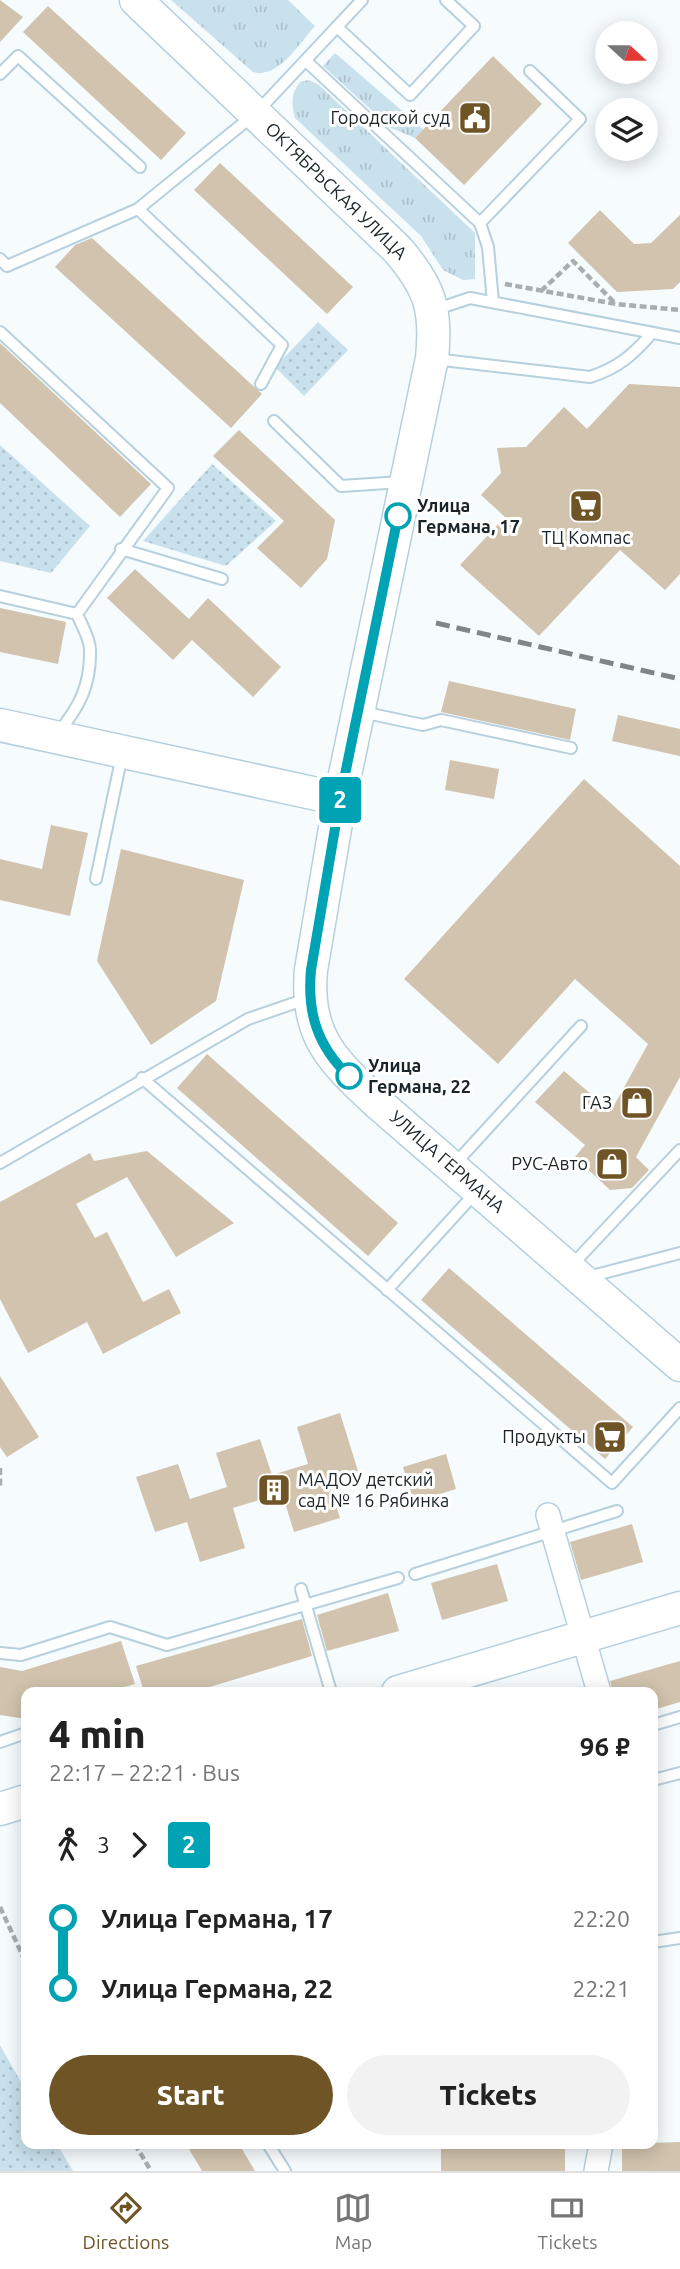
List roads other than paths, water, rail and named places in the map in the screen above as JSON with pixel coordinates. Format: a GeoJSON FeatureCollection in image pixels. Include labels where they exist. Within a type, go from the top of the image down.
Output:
{"type":"FeatureCollection","features":[{"type":"Feature","properties":{"kind":"main road","name":"ОКТЯБРЬСКАЯ УЛИЦА"},"geometry":{"type":"LineString","coordinates":[[136,0],[397,249],[422,282],[434,310],[432,358],[340,799]]}},
{"type":"Feature","properties":{"kind":"main road"},"geometry":{"type":"LineString","coordinates":[[0,725],[340,799]]}},
{"type":"Feature","properties":{"kind":"main road","name":"УЛИЦА ГЕРМАНА"},"geometry":{"type":"LineString","coordinates":[[340,799],[311,970],[309,998],[316,1029],[335,1062],[680,1364]]}},
{"type":"Feature","properties":{"kind":"main road"},"geometry":{"type":"LineString","coordinates":[[415,1687],[680,1608]]}},
{"type":"Feature","properties":{"kind":"main road"},"geometry":{"type":"LineString","coordinates":[[0,1810],[21,1803]]}},
{"type":"Feature","properties":{"kind":"street"},"geometry":{"type":"LineString","coordinates":[[550,1523],[598,1687]]}},
{"type":"Feature","properties":{"kind":"street"},"geometry":{"type":"LineString","coordinates":[[596,2171],[600,2149]]}},
{"type":"Feature","properties":{"kind":"lane"},"geometry":{"type":"LineString","coordinates":[[2,266],[138,209],[256,113],[362,0]]}},
{"type":"Feature","properties":{"kind":"lane"},"geometry":{"type":"LineString","coordinates":[[337,27],[410,95],[474,26],[446,0]]}},
{"type":"Feature","properties":{"kind":"lane"},"geometry":{"type":"LineString","coordinates":[[0,74],[18,55],[140,167]]}},
{"type":"Feature","properties":{"kind":"lane"},"geometry":{"type":"LineString","coordinates":[[306,61],[480,223],[488,247],[493,302]]}},
{"type":"Feature","properties":{"kind":"lane"},"geometry":{"type":"LineString","coordinates":[[480,223],[580,119],[530,71]]}},
{"type":"Feature","properties":{"kind":"lane"},"geometry":{"type":"LineString","coordinates":[[138,209],[282,345],[261,384]]}},
{"type":"Feature","properties":{"kind":"lane"},"geometry":{"type":"LineString","coordinates":[[434,310],[470,298],[680,338]]}},
{"type":"Feature","properties":{"kind":"lane"},"geometry":{"type":"LineString","coordinates":[[0,331],[168,488],[121,549],[77,614]]}},
{"type":"Feature","properties":{"kind":"lane"},"geometry":{"type":"LineString","coordinates":[[432,358],[590,377],[614,370],[633,355],[652,333]]}},
{"type":"Feature","properties":{"kind":"lane"},"geometry":{"type":"LineString","coordinates":[[274,421],[341,486],[405,481]]}},
{"type":"Feature","properties":{"kind":"lane"},"geometry":{"type":"LineString","coordinates":[[121,549],[222,579]]}},
{"type":"Feature","properties":{"kind":"lane"},"geometry":{"type":"LineString","coordinates":[[0,596],[77,614]]}},
{"type":"Feature","properties":{"kind":"lane"},"geometry":{"type":"LineString","coordinates":[[55,737],[78,709],[86,682],[90,648],[77,614]]}},
{"type":"Feature","properties":{"kind":"lane"},"geometry":{"type":"LineString","coordinates":[[358,711],[423,725],[441,720],[571,748]]}},
{"type":"Feature","properties":{"kind":"lane"},"geometry":{"type":"LineString","coordinates":[[96,879],[123,752]]}},
{"type":"Feature","properties":{"kind":"lane"},"geometry":{"type":"LineString","coordinates":[[0,1163],[248,1019],[309,998]]}},
{"type":"Feature","properties":{"kind":"lane"},"geometry":{"type":"LineString","coordinates":[[452,1167],[581,1026]]}},
{"type":"Feature","properties":{"kind":"lane"},"geometry":{"type":"LineString","coordinates":[[142,1079],[612,1483],[680,1408]]}},
{"type":"Feature","properties":{"kind":"lane"},"geometry":{"type":"LineString","coordinates":[[576,1273],[680,1150]]}},
{"type":"Feature","properties":{"kind":"lane"},"geometry":{"type":"LineString","coordinates":[[387,1290],[478,1189]]}},
{"type":"Feature","properties":{"kind":"lane"},"geometry":{"type":"LineString","coordinates":[[576,1273],[680,1253]]}},
{"type":"Feature","properties":{"kind":"lane"},"geometry":{"type":"LineString","coordinates":[[415,1574],[550,1523],[617,1511]]}},
{"type":"Feature","properties":{"kind":"lane"},"geometry":{"type":"LineString","coordinates":[[0,1653],[21,1655],[110,1627],[167,1645],[398,1578]]}},
{"type":"Feature","properties":{"kind":"lane"},"geometry":{"type":"LineString","coordinates":[[302,1589],[330,1687]]}},
{"type":"Feature","properties":{"kind":"lane"},"geometry":{"type":"LineString","coordinates":[[658,1724],[680,1717]]}},
{"type":"Feature","properties":{"kind":"lane"},"geometry":{"type":"LineString","coordinates":[[0,1742],[21,1736]]}},
{"type":"Feature","properties":{"kind":"lane"},"geometry":{"type":"LineString","coordinates":[[658,1779],[680,1773]]}},
{"type":"Feature","properties":{"kind":"lane"},"geometry":{"type":"LineString","coordinates":[[658,1941],[680,1938]]}},
{"type":"Feature","properties":{"kind":"lane"},"geometry":{"type":"LineString","coordinates":[[271,2149],[285,2171]]}},
{"type":"Feature","properties":{"kind":"railway"},"geometry":{"type":"LineString","coordinates":[[436,623],[680,679]]}},
{"type":"Feature","properties":{"kind":"place","name":"Городской суд"},"geometry":{"type":"Point","coordinates":[475,118]}},
{"type":"Feature","properties":{"kind":"place","name":"ТЦ Компас"},"geometry":{"type":"Point","coordinates":[586,506]}},
{"type":"Feature","properties":{"kind":"place","name":"Улица Германа, 17"},"geometry":{"type":"Point","coordinates":[398,516]}},
{"type":"Feature","properties":{"kind":"place","name":"Улица Германа, 22"},"geometry":{"type":"Point","coordinates":[349,1076]}},
{"type":"Feature","properties":{"kind":"place","name":"ГАЗ"},"geometry":{"type":"Point","coordinates":[637,1103]}},
{"type":"Feature","properties":{"kind":"place","name":"РУС-Авто"},"geometry":{"type":"Point","coordinates":[612,1164]}},
{"type":"Feature","properties":{"kind":"place","name":"Продукты"},"geometry":{"type":"Point","coordinates":[610,1437]}},
{"type":"Feature","properties":{"kind":"place","name":"МАДОУ детский сад № 16 Рябинка"},"geometry":{"type":"Point","coordinates":[274,1490]}}]}
